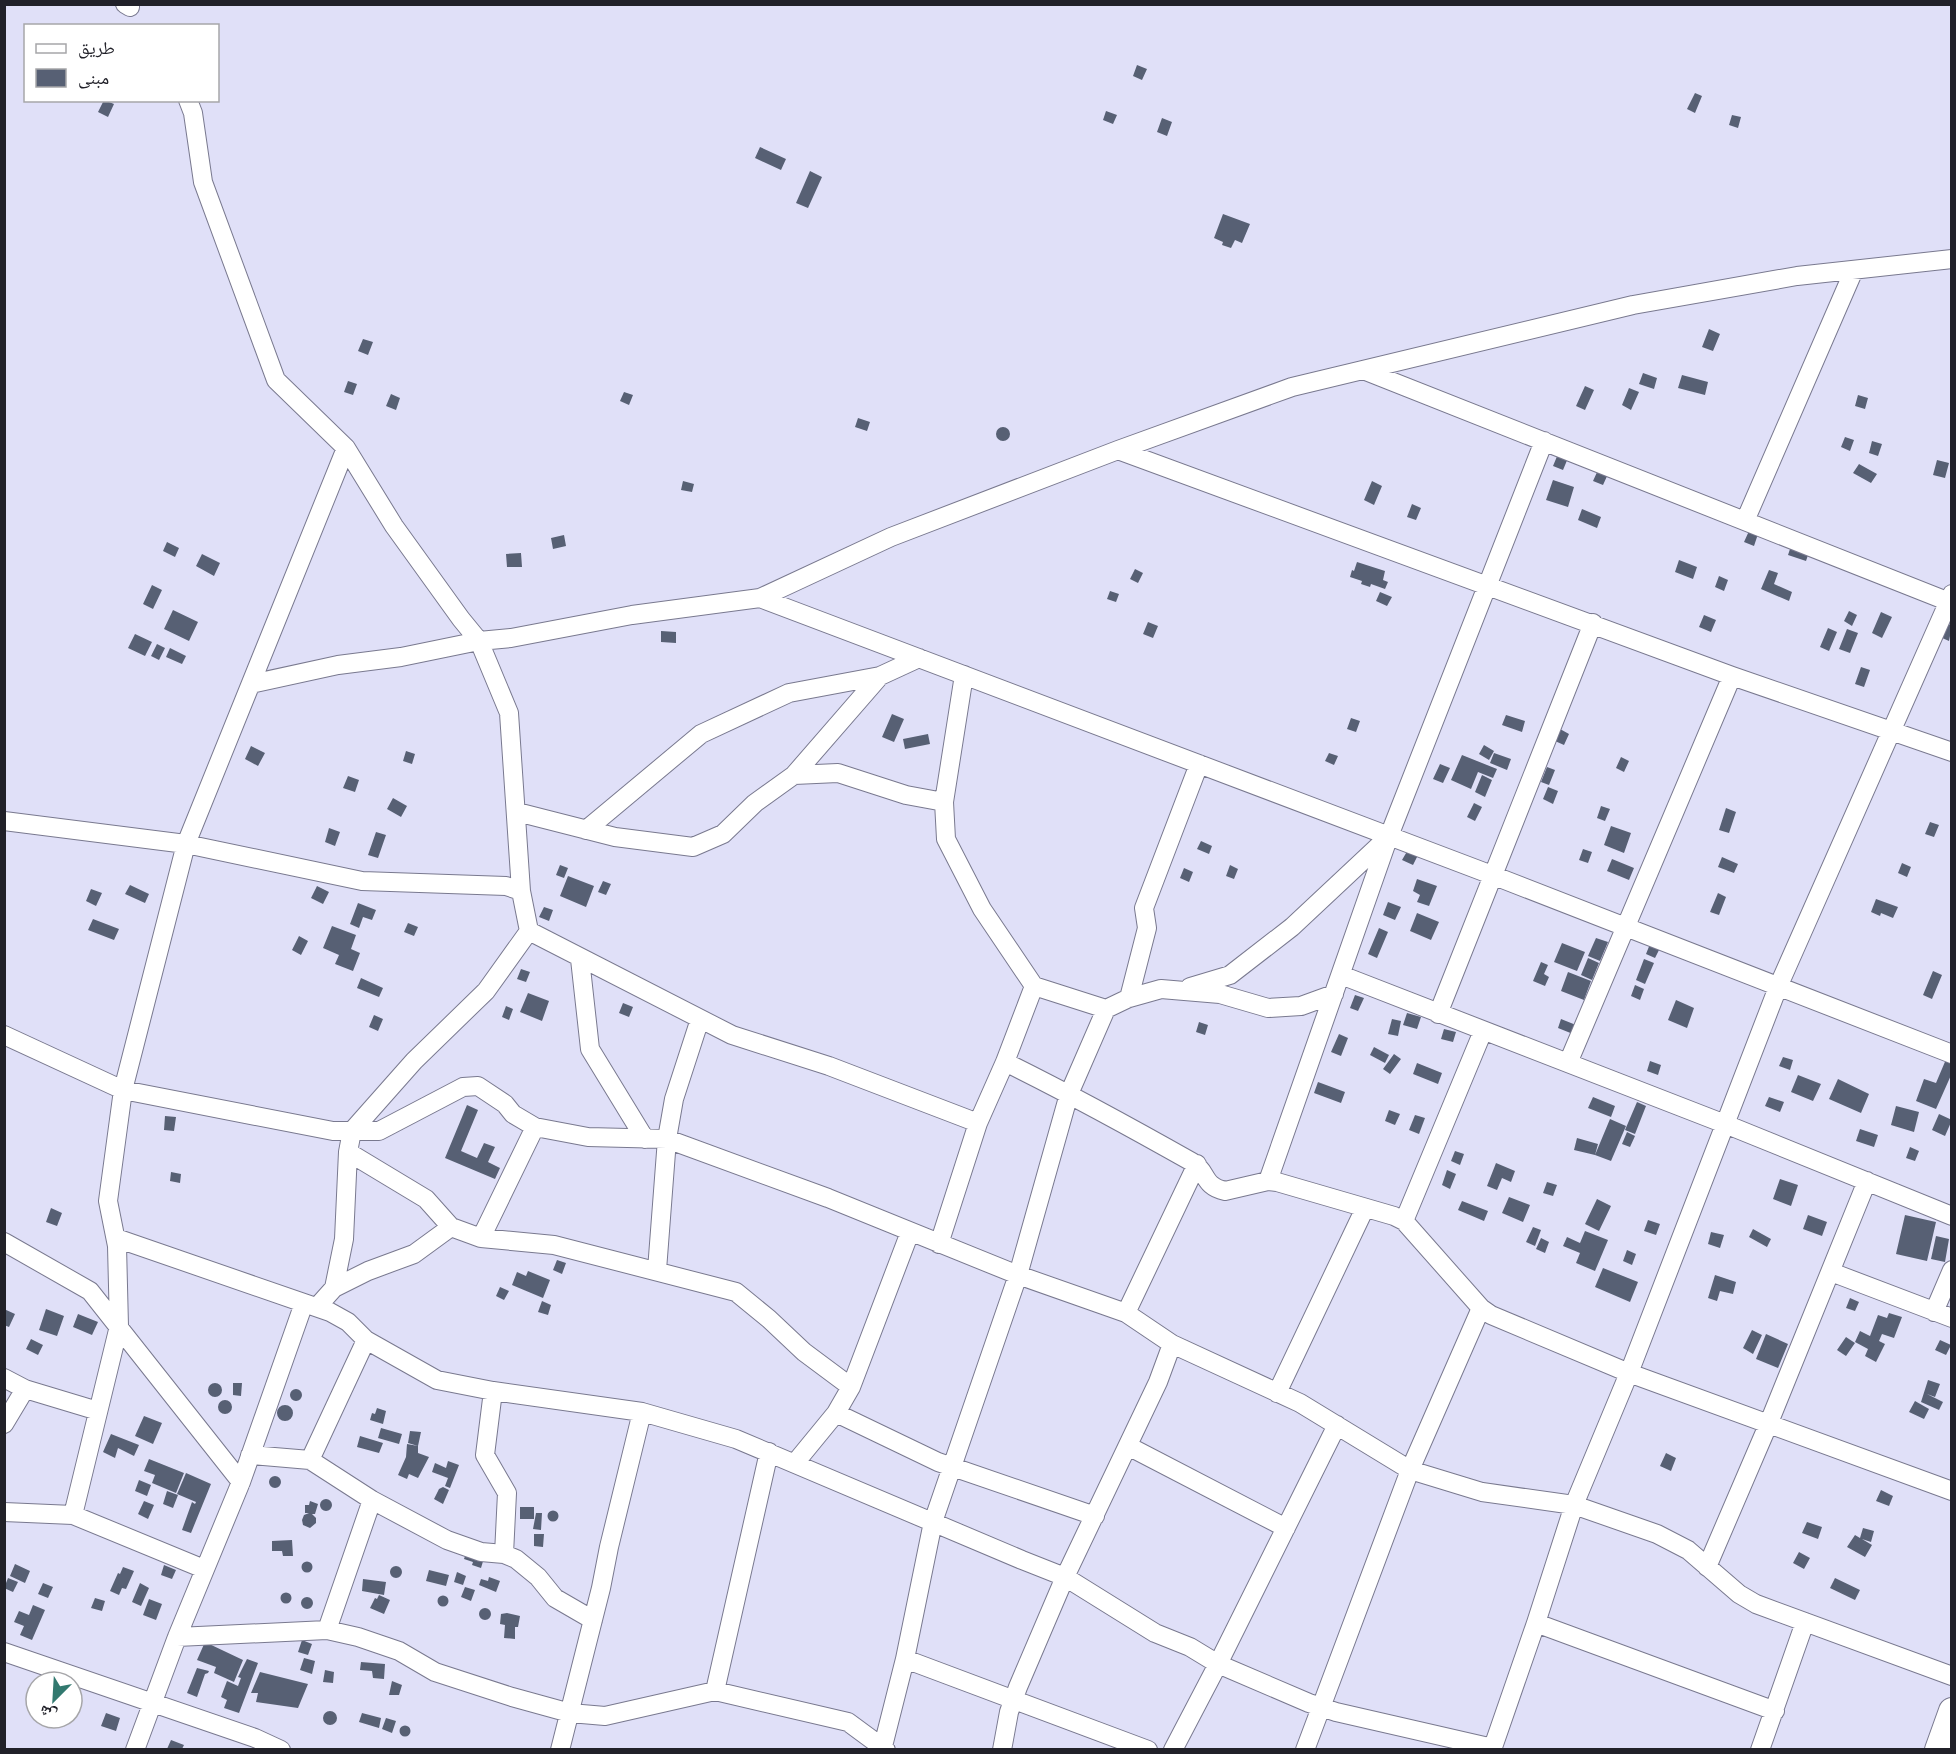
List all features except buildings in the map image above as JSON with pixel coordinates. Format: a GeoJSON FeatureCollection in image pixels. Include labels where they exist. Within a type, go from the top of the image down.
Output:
{"type":"FeatureCollection","features":[{"type":"Feature","properties":{"kind":"street"},"geometry":{"type":"LineString","coordinates":[[189,102],[193,113],[203,182],[276,380],[346,448],[394,526],[479,641],[509,713],[521,891],[529,931],[486,991],[414,1061],[352,1131],[348,1152],[344,1239],[333,1288]]}},
{"type":"Feature","properties":{"kind":"street"},"geometry":{"type":"LineString","coordinates":[[251,684],[338,665],[401,657],[632,615],[760,598],[891,537],[1118,450],[1292,387],[1633,305],[1797,276],[1952,259]]}},
{"type":"Feature","properties":{"kind":"street"},"geometry":{"type":"LineString","coordinates":[[1745,521],[1854,270]]}},
{"type":"Feature","properties":{"kind":"street"},"geometry":{"type":"LineString","coordinates":[[116,1238],[311,1305],[341,1318],[366,1340],[436,1380],[467,1384],[493,1391],[642,1412],[736,1439],[1065,1577],[1155,1633],[1190,1647],[1218,1664],[1321,1708],[1493,1749],[1574,1505],[1629,1372],[1778,987],[1950,599],[1745,521],[1364,370]]}},
{"type":"Feature","properties":{"kind":"street"},"geometry":{"type":"LineString","coordinates":[[1268,1181],[1389,836],[1544,441]]}},
{"type":"Feature","properties":{"kind":"street"},"geometry":{"type":"LineString","coordinates":[[73,1515],[119,1326],[116,1238],[108,1201],[123,1090],[186,844],[346,448]]}},
{"type":"Feature","properties":{"kind":"street"},"geometry":{"type":"LineString","coordinates":[[1118,450],[1732,676],[1952,752]]}},
{"type":"Feature","properties":{"kind":"street"},"geometry":{"type":"LineString","coordinates":[[760,598],[1492,875],[1952,1054]]}},
{"type":"Feature","properties":{"kind":"street"},"geometry":{"type":"LineString","coordinates":[[1438,1014],[1593,623]]}},
{"type":"Feature","properties":{"kind":"street"},"geometry":{"type":"LineString","coordinates":[[586,830],[701,734],[789,693],[880,676],[919,658]]}},
{"type":"Feature","properties":{"kind":"street"},"geometry":{"type":"LineString","coordinates":[[964,675],[945,802],[946,838],[982,909],[1034,986],[1106,1009]]}},
{"type":"Feature","properties":{"kind":"street"},"geometry":{"type":"LineString","coordinates":[[517,812],[615,837],[693,848],[723,834],[755,803],[794,774],[880,676]]}},
{"type":"Feature","properties":{"kind":"street"},"geometry":{"type":"LineString","coordinates":[[1568,1063],[1732,676]]}},
{"type":"Feature","properties":{"kind":"street"},"geometry":{"type":"LineString","coordinates":[[1129,998],[1147,928],[1144,908],[1199,764]]}},
{"type":"Feature","properties":{"kind":"street"},"geometry":{"type":"LineString","coordinates":[[794,774],[838,773],[906,795],[945,802]]}},
{"type":"Feature","properties":{"kind":"street"},"geometry":{"type":"LineString","coordinates":[[4,821],[186,844],[362,881],[506,886],[521,891]]}},
{"type":"Feature","properties":{"kind":"street"},"geometry":{"type":"LineString","coordinates":[[1180,991],[1230,975],[1292,927],[1389,836]]}},
{"type":"Feature","properties":{"kind":"street"},"geometry":{"type":"LineString","coordinates":[[529,931],[732,1035],[829,1066],[978,1123]]}},
{"type":"Feature","properties":{"kind":"street"},"geometry":{"type":"LineString","coordinates":[[580,959],[590,1050],[645,1139]]}},
{"type":"Feature","properties":{"kind":"street"},"geometry":{"type":"LineString","coordinates":[[1341,975],[1725,1124],[1952,1216]]}},
{"type":"Feature","properties":{"kind":"street"},"geometry":{"type":"LineString","coordinates":[[939,1244],[978,1123],[1005,1062],[1034,986]]}},
{"type":"Feature","properties":{"kind":"street"},"geometry":{"type":"LineString","coordinates":[[177,1637],[327,1630],[399,1652],[435,1672],[570,1713],[605,1716],[715,1691],[848,1722],[884,1749],[933,1522],[1018,1275],[1069,1094],[1106,1009],[1129,998],[1161,989],[1220,994],[1268,1008],[1301,1006],[1334,994]]}},
{"type":"Feature","properties":{"kind":"street"},"geometry":{"type":"LineString","coordinates":[[657,1270],[667,1139],[674,1099],[700,1019]]}},
{"type":"Feature","properties":{"kind":"street"},"geometry":{"type":"LineString","coordinates":[[1404,1221],[1483,1031]]}},
{"type":"Feature","properties":{"kind":"street"},"geometry":{"type":"LineString","coordinates":[[4,1035],[123,1090],[333,1131],[378,1131],[463,1087],[478,1086],[505,1104],[513,1114],[535,1127],[588,1137],[667,1139],[828,1198],[1018,1275],[1126,1313],[1172,1344],[1277,1392],[1337,1425],[1410,1470],[1482,1492],[1574,1505],[1672,1540],[1688,1550],[1738,1594],[1756,1604],[1952,1676]]}},
{"type":"Feature","properties":{"kind":"street"},"geometry":{"type":"LineString","coordinates":[[1005,1062],[1197,1164],[1211,1186],[1218,1189],[1225,1191],[1268,1181],[1277,1182],[1404,1221],[1481,1308],[1491,1315],[1629,1372],[1952,1491]]}},
{"type":"Feature","properties":{"kind":"street"},"geometry":{"type":"LineString","coordinates":[[481,1238],[535,1127]]}},
{"type":"Feature","properties":{"kind":"street"},"geometry":{"type":"LineString","coordinates":[[348,1152],[426,1199],[451,1227],[481,1238],[554,1245],[736,1292],[804,1352],[851,1387]]}},
{"type":"Feature","properties":{"kind":"street"},"geometry":{"type":"LineString","coordinates":[[1126,1313],[1197,1164]]}},
{"type":"Feature","properties":{"kind":"street"},"geometry":{"type":"LineString","coordinates":[[1707,1567],[1768,1425],[1867,1181]]}},
{"type":"Feature","properties":{"kind":"street"},"geometry":{"type":"LineString","coordinates":[[1277,1392],[1365,1208]]}},
{"type":"Feature","properties":{"kind":"street"},"geometry":{"type":"LineString","coordinates":[[135,1749],[177,1637],[242,1482],[250,1455],[311,1305],[333,1288],[414,1254],[451,1227]]}},
{"type":"Feature","properties":{"kind":"street"},"geometry":{"type":"LineString","coordinates":[[795,1463],[836,1413],[851,1387],[910,1233]]}},
{"type":"Feature","properties":{"kind":"street"},"geometry":{"type":"LineString","coordinates":[[7,1246],[90,1291],[242,1482]]}},
{"type":"Feature","properties":{"kind":"street"},"geometry":{"type":"LineString","coordinates":[[1831,1272],[1943,1315],[1952,1270]]}},
{"type":"Feature","properties":{"kind":"street"},"geometry":{"type":"LineString","coordinates":[[1305,1749],[1410,1470],[1481,1308]]}},
{"type":"Feature","properties":{"kind":"street"},"geometry":{"type":"LineString","coordinates":[[310,1460],[366,1340]]}},
{"type":"Feature","properties":{"kind":"street"},"geometry":{"type":"LineString","coordinates":[[1002,1749],[1013,1700],[1065,1577],[1158,1382],[1172,1344]]}},
{"type":"Feature","properties":{"kind":"street"},"geometry":{"type":"LineString","coordinates":[[4,1378],[25,1389],[98,1411]]}},
{"type":"Feature","properties":{"kind":"street"},"geometry":{"type":"LineString","coordinates":[[4,1424],[25,1389]]}},
{"type":"Feature","properties":{"kind":"street"},"geometry":{"type":"LineString","coordinates":[[493,1391],[485,1455],[507,1493],[504,1554]]}},
{"type":"Feature","properties":{"kind":"street"},"geometry":{"type":"LineString","coordinates":[[560,1749],[594,1620],[642,1412]]}},
{"type":"Feature","properties":{"kind":"street"},"geometry":{"type":"LineString","coordinates":[[836,1413],[951,1467],[1095,1516]]}},
{"type":"Feature","properties":{"kind":"street"},"geometry":{"type":"LineString","coordinates":[[1173,1749],[1337,1425]]}},
{"type":"Feature","properties":{"kind":"street"},"geometry":{"type":"LineString","coordinates":[[1128,1446],[1286,1528]]}},
{"type":"Feature","properties":{"kind":"street"},"geometry":{"type":"LineString","coordinates":[[715,1691],[769,1452]]}},
{"type":"Feature","properties":{"kind":"street"},"geometry":{"type":"LineString","coordinates":[[250,1455],[310,1460],[372,1500],[447,1540],[481,1552],[504,1554],[516,1559],[538,1577],[555,1598],[594,1620]]}},
{"type":"Feature","properties":{"kind":"street"},"geometry":{"type":"LineString","coordinates":[[327,1630],[372,1500]]}},
{"type":"Feature","properties":{"kind":"street"},"geometry":{"type":"LineString","coordinates":[[4,1512],[73,1515],[204,1569]]}},
{"type":"Feature","properties":{"kind":"street"},"geometry":{"type":"LineString","coordinates":[[1760,1749],[1805,1622]]}},
{"type":"Feature","properties":{"kind":"street"},"geometry":{"type":"LineString","coordinates":[[1536,1623],[1775,1711]]}},
{"type":"Feature","properties":{"kind":"street"},"geometry":{"type":"LineString","coordinates":[[4,1652],[281,1749]]}},
{"type":"Feature","properties":{"kind":"street"},"geometry":{"type":"LineString","coordinates":[[905,1659],[1148,1749]]}},
{"type":"Feature","properties":{"kind":"street"},"geometry":{"type":"LineString","coordinates":[[1938,1749],[1952,1711]]}}]}
